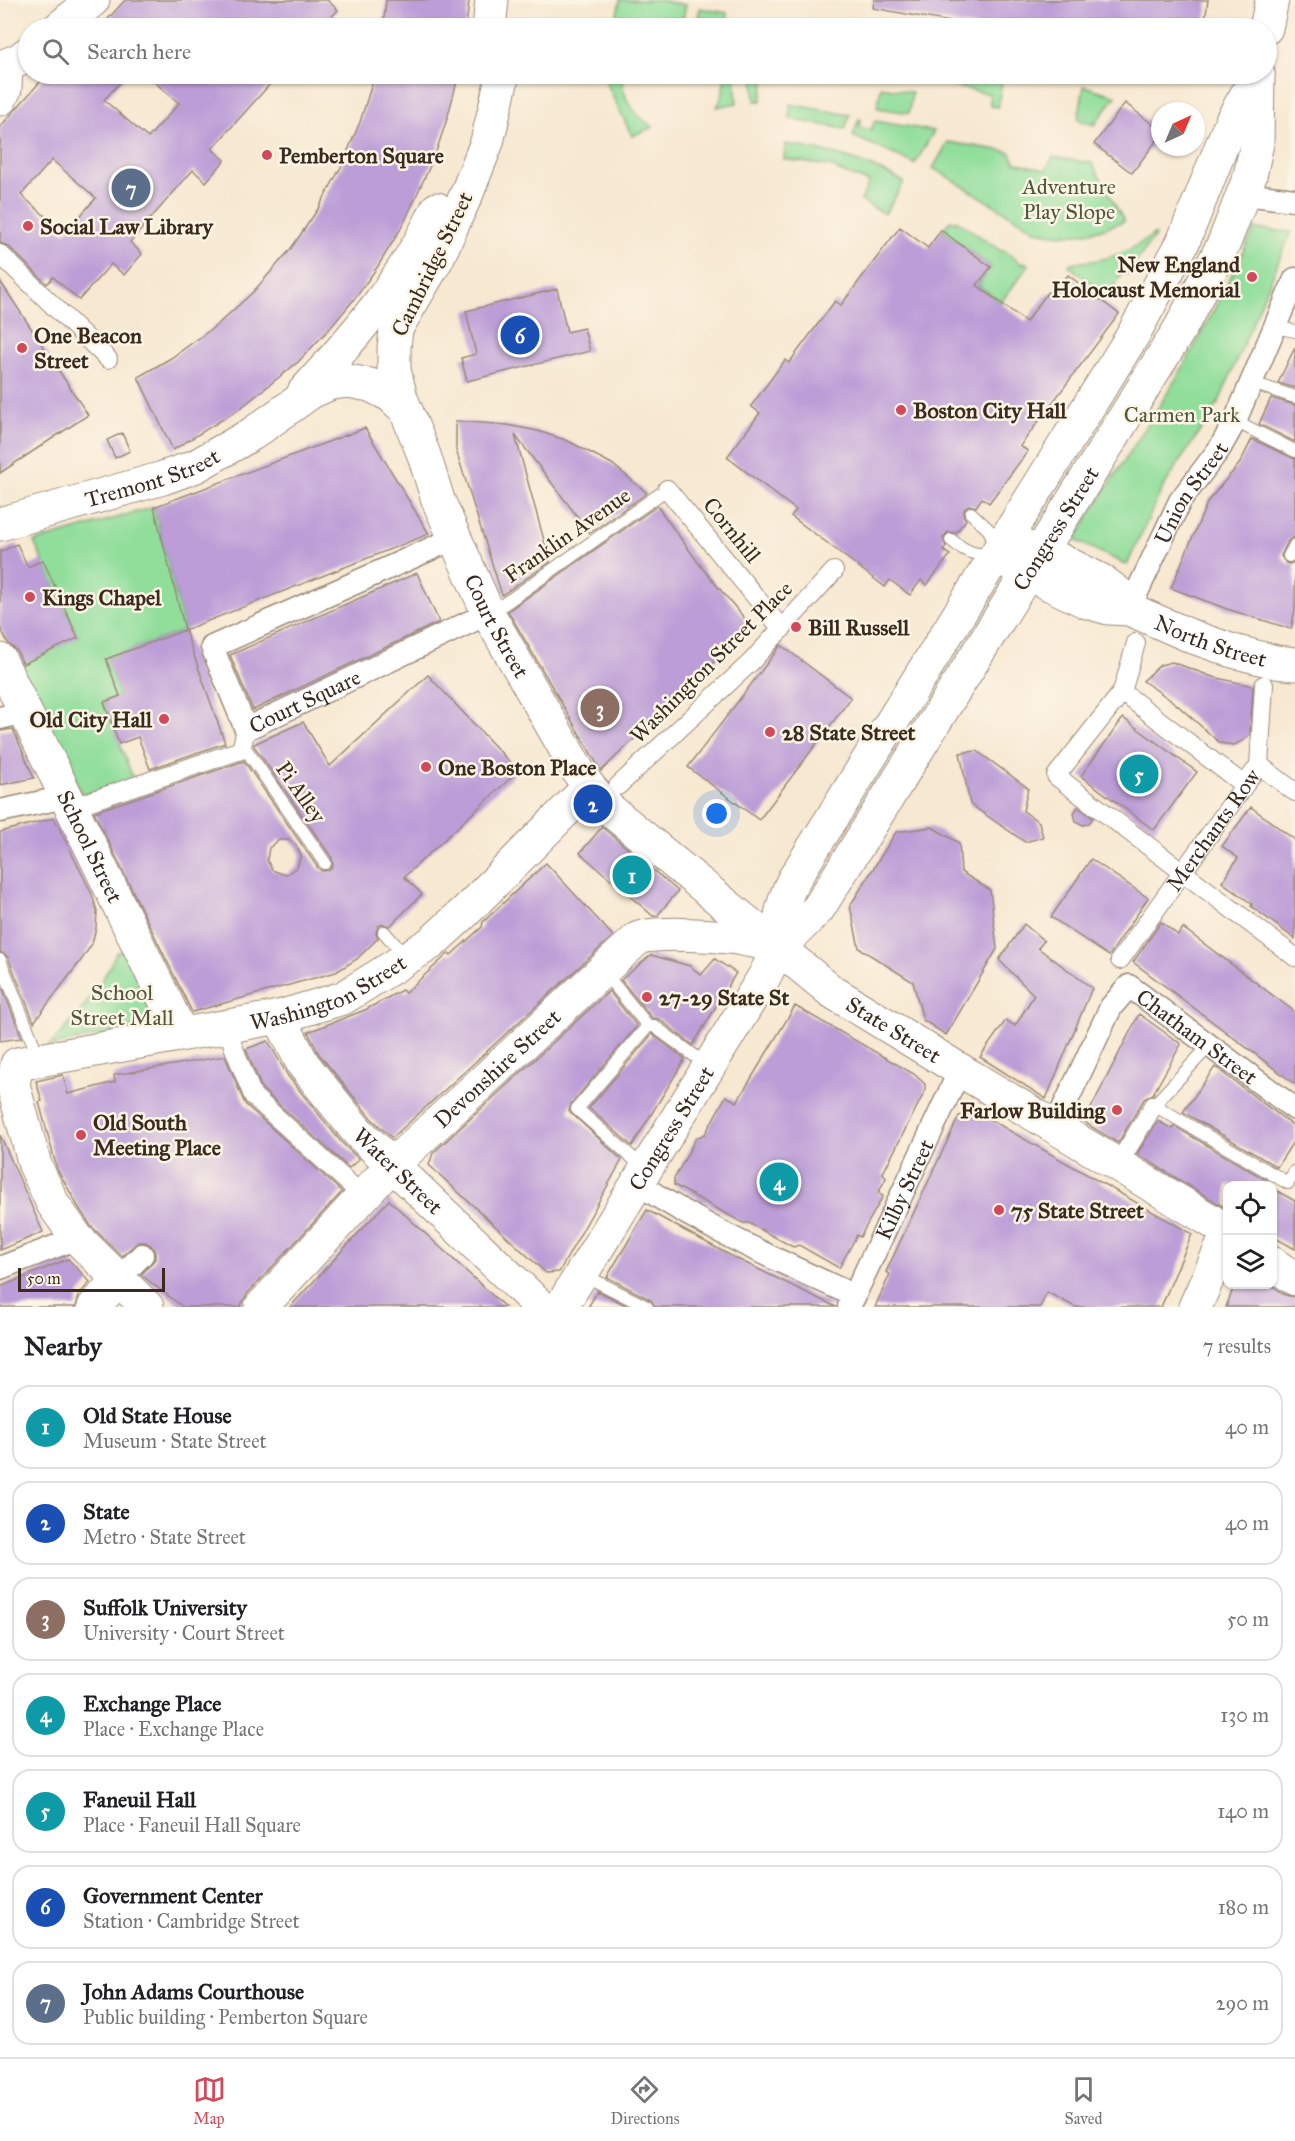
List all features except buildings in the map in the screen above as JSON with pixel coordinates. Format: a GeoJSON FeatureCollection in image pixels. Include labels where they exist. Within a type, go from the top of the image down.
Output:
{"type":"FeatureCollection","features":[{"type":"Feature","properties":{"kind":"main road"},"geometry":{"type":"LineString","coordinates":[[71,18],[93,0]]}},
{"type":"Feature","properties":{"kind":"main road"},"geometry":{"type":"LineString","coordinates":[[490,18],[492,0]]}},
{"type":"Feature","properties":{"kind":"main road"},"geometry":{"type":"LineString","coordinates":[[511,18],[513,0]]}},
{"type":"Feature","properties":{"kind":"main road"},"geometry":{"type":"LineString","coordinates":[[1268,18],[1272,0]]}},
{"type":"Feature","properties":{"kind":"main road"},"geometry":{"type":"LineString","coordinates":[[0,99],[12,59]]}},
{"type":"Feature","properties":{"kind":"main road","name":"Cambridge Street"},"geometry":{"type":"LineString","coordinates":[[291,406],[362,327],[419,245],[440,204],[461,152],[479,84]]}},
{"type":"Feature","properties":{"kind":"main road","name":"Cambridge Street"},"geometry":{"type":"LineString","coordinates":[[424,455],[404,408],[394,370],[396,330],[437,259],[467,193],[487,142],[501,84]]}},
{"type":"Feature","properties":{"kind":"main road","name":"Congress Street"},"geometry":{"type":"LineString","coordinates":[[778,949],[781,910],[784,898],[794,879],[1151,305],[1183,242],[1232,120],[1252,84]]}},
{"type":"Feature","properties":{"kind":"main road","name":"Congress Street"},"geometry":{"type":"LineString","coordinates":[[561,1307],[764,977],[778,949],[818,909],[1181,327],[1220,252],[1250,176],[1257,143],[1258,84]]}},
{"type":"Feature","properties":{"kind":"main road"},"geometry":{"type":"LineString","coordinates":[[291,406],[318,388],[348,381],[375,387],[390,395],[404,408]]}},
{"type":"Feature","properties":{"kind":"main road","name":"Tremont Street"},"geometry":{"type":"LineString","coordinates":[[0,524],[187,470],[236,445],[291,406]]}},
{"type":"Feature","properties":{"kind":"main road","name":"Court Street"},"geometry":{"type":"LineString","coordinates":[[424,455],[434,490],[489,615],[578,771],[604,787]]}},
{"type":"Feature","properties":{"kind":"main road","name":"North Street"},"geometry":{"type":"LineString","coordinates":[[999,550],[1023,547],[1035,562],[1087,602],[1108,608],[1129,609],[1219,646],[1263,659],[1295,664]]}},
{"type":"Feature","properties":{"kind":"main road","name":"School Street"},"geometry":{"type":"LineString","coordinates":[[0,660],[12,715],[74,801],[181,1034]]}},
{"type":"Feature","properties":{"kind":"main road","name":"State Street"},"geometry":{"type":"LineString","coordinates":[[604,787],[609,809],[831,991],[1223,1230]]}},
{"type":"Feature","properties":{"kind":"main road","name":"Washington Street"},"geometry":{"type":"LineString","coordinates":[[19,1062],[279,1017],[343,998],[430,943],[604,787]]}},
{"type":"Feature","properties":{"kind":"main road","name":"Devonshire Street"},"geometry":{"type":"LineString","coordinates":[[261,1307],[392,1165],[634,941],[651,934],[740,938],[778,949]]}},
{"type":"Feature","properties":{"kind":"main road","name":"Water Street"},"geometry":{"type":"LineString","coordinates":[[279,1017],[303,1064],[357,1131],[542,1307]]}},
{"type":"Feature","properties":{"kind":"main road"},"geometry":{"type":"LineString","coordinates":[[19,1062],[13,1085],[36,1165],[53,1204],[77,1238],[117,1280],[147,1307]]}},
{"type":"Feature","properties":{"kind":"main road"},"geometry":{"type":"LineString","coordinates":[[1195,1307],[1226,1235]]}},
{"type":"Feature","properties":{"kind":"main road"},"geometry":{"type":"LineString","coordinates":[[1277,1266],[1295,1279]]}},
{"type":"Feature","properties":{"kind":"main road"},"geometry":{"type":"LineString","coordinates":[[94,1307],[117,1280]]}},
{"type":"Feature","properties":{"kind":"street"},"geometry":{"type":"LineString","coordinates":[[1243,194],[1295,200]]}},
{"type":"Feature","properties":{"kind":"street"},"geometry":{"type":"LineString","coordinates":[[0,254],[108,359]]}},
{"type":"Feature","properties":{"kind":"street","name":"Union Street"},"geometry":{"type":"LineString","coordinates":[[1129,609],[1184,494],[1220,448],[1252,383],[1285,329],[1295,279]]}},
{"type":"Feature","properties":{"kind":"street","name":"Cornhill"},"geometry":{"type":"LineString","coordinates":[[667,489],[782,629]]}},
{"type":"Feature","properties":{"kind":"street","name":"Court Square"},"geometry":{"type":"LineString","coordinates":[[455,538],[212,647],[245,737],[472,621],[489,615]]}},
{"type":"Feature","properties":{"kind":"street","name":"Washington Street Place"},"geometry":{"type":"LineString","coordinates":[[604,787],[751,662],[834,571]]}},
{"type":"Feature","properties":{"kind":"street"},"geometry":{"type":"LineString","coordinates":[[1136,643],[1122,692],[1056,776],[1295,957]]}},
{"type":"Feature","properties":{"kind":"street","name":"Merchants Row"},"geometry":{"type":"LineString","coordinates":[[1120,960],[1259,765],[1264,685]]}},
{"type":"Feature","properties":{"kind":"street"},"geometry":{"type":"LineString","coordinates":[[1122,692],[1244,785]]}},
{"type":"Feature","properties":{"kind":"street"},"geometry":{"type":"LineString","coordinates":[[0,811],[74,801],[241,750],[245,737]]}},
{"type":"Feature","properties":{"kind":"street"},"geometry":{"type":"LineString","coordinates":[[1259,765],[1295,792]]}},
{"type":"Feature","properties":{"kind":"street","name":"Chatham Street"},"geometry":{"type":"LineString","coordinates":[[1056,1126],[1111,1007],[1129,986],[1295,1109]]}},
{"type":"Feature","properties":{"kind":"street"},"geometry":{"type":"LineString","coordinates":[[228,1026],[233,1046],[253,1096],[363,1196]]}},
{"type":"Feature","properties":{"kind":"street","name":"Kilby Street"},"geometry":{"type":"LineString","coordinates":[[852,1301],[960,1071]]}},
{"type":"Feature","properties":{"kind":"street"},"geometry":{"type":"LineString","coordinates":[[1118,1164],[1154,1105]]}},
{"type":"Feature","properties":{"kind":"street"},"geometry":{"type":"LineString","coordinates":[[642,1175],[655,1195],[852,1301]]}},
{"type":"Feature","properties":{"kind":"street"},"geometry":{"type":"LineString","coordinates":[[0,1268],[77,1238]]}},
{"type":"Feature","properties":{"kind":"street"},"geometry":{"type":"LineString","coordinates":[[117,1280],[142,1255]]}},
{"type":"Feature","properties":{"kind":"lane"},"geometry":{"type":"LineString","coordinates":[[1252,383],[1295,397]]}},
{"type":"Feature","properties":{"kind":"lane"},"geometry":{"type":"LineString","coordinates":[[1235,421],[1295,451]]}},
{"type":"Feature","properties":{"kind":"lane","name":"Franklin Avenue"},"geometry":{"type":"LineString","coordinates":[[489,615],[667,489]]}},
{"type":"Feature","properties":{"kind":"lane"},"geometry":{"type":"LineString","coordinates":[[951,540],[974,555],[999,550],[989,530],[971,513]]}},
{"type":"Feature","properties":{"kind":"lane","name":"Pi Alley"},"geometry":{"type":"LineString","coordinates":[[245,737],[325,863]]}},
{"type":"Feature","properties":{"kind":"lane"},"geometry":{"type":"LineString","coordinates":[[384,932],[407,958]]}},
{"type":"Feature","properties":{"kind":"lane"},"geometry":{"type":"LineString","coordinates":[[0,960],[19,1062]]}},
{"type":"Feature","properties":{"kind":"lane"},"geometry":{"type":"LineString","coordinates":[[602,970],[648,1026]]}},
{"type":"Feature","properties":{"kind":"lane"},"geometry":{"type":"LineString","coordinates":[[642,1175],[635,1160],[577,1109],[648,1026],[654,1026],[709,1066]]}},
{"type":"Feature","properties":{"kind":"lane"},"geometry":{"type":"LineString","coordinates":[[1210,1045],[1154,1105],[1288,1183],[1295,1171]]}},
{"type":"Feature","properties":{"kind":"lane"},"geometry":{"type":"LineString","coordinates":[[582,1274],[647,1307]]}},
{"type":"Feature","properties":{"kind":"green space"},"geometry":{"type":"Polygon","coordinates":[[[620,0],[658,0],[686,5],[683,18],[616,18],[620,0]]]}},
{"type":"Feature","properties":{"kind":"green space"},"geometry":{"type":"Polygon","coordinates":[[[700,8],[727,13],[728,18],[698,18],[700,8]]]}},
{"type":"Feature","properties":{"kind":"green space"},"geometry":{"type":"Polygon","coordinates":[[[607,84],[622,84],[626,98],[634,111],[653,127],[632,136],[607,84]]]}},
{"type":"Feature","properties":{"kind":"green space"},"geometry":{"type":"Polygon","coordinates":[[[724,84],[736,84],[737,103],[717,107],[722,97],[724,84]]]}},
{"type":"Feature","properties":{"kind":"green space"},"geometry":{"type":"Polygon","coordinates":[[[754,84],[764,84],[761,101],[755,101],[754,84]]]}},
{"type":"Feature","properties":{"kind":"green space"},"geometry":{"type":"Polygon","coordinates":[[[1002,84],[998,107],[990,106],[990,94],[946,85],[1002,84]]]}},
{"type":"Feature","properties":{"kind":"green space"},"geometry":{"type":"Polygon","coordinates":[[[1084,86],[1116,96],[1094,125],[1078,120],[1084,86]]]}},
{"type":"Feature","properties":{"kind":"green space"},"geometry":{"type":"Polygon","coordinates":[[[881,87],[912,92],[909,113],[877,108],[881,87]]]}},
{"type":"Feature","properties":{"kind":"green space"},"geometry":{"type":"Polygon","coordinates":[[[790,104],[850,115],[845,129],[790,119],[790,104]]]}},
{"type":"Feature","properties":{"kind":"green space"},"geometry":{"type":"Polygon","coordinates":[[[859,119],[861,120],[859,127],[871,130],[875,121],[934,131],[915,164],[853,136],[859,119]]]}},
{"type":"Feature","properties":{"kind":"green space","name":"Adventure Play Slope"},"geometry":{"type":"Polygon","coordinates":[[[948,142],[1010,152],[1015,162],[1046,170],[1053,157],[1092,163],[1124,221],[1081,234],[1037,231],[933,168],[948,142]]]}},
{"type":"Feature","properties":{"kind":"green space"},"geometry":{"type":"Polygon","coordinates":[[[785,144],[846,158],[875,168],[904,182],[885,214],[861,201],[869,182],[834,167],[784,159],[785,144]]]}},
{"type":"Feature","properties":{"kind":"green space"},"geometry":{"type":"Polygon","coordinates":[[[951,220],[954,222],[956,220],[1022,264],[1024,262],[1029,265],[1001,302],[978,285],[991,267],[942,230],[951,220]]]}},
{"type":"Feature","properties":{"kind":"green space","name":"Carmen Park"},"geometry":{"type":"Polygon","coordinates":[[[1254,229],[1291,232],[1219,402],[1162,489],[1127,565],[1075,540],[1187,360],[1254,229]]]}},
{"type":"Feature","properties":{"kind":"green space"},"geometry":{"type":"Polygon","coordinates":[[[1154,234],[1155,236],[1127,274],[1123,272],[1114,285],[1116,288],[1109,296],[1069,266],[1071,263],[1115,256],[1154,234]]]}},
{"type":"Feature","properties":{"kind":"green space"},"geometry":{"type":"Polygon","coordinates":[[[154,507],[185,630],[107,659],[120,696],[104,702],[134,781],[84,799],[18,666],[78,637],[34,542],[154,507]]]}},
{"type":"Feature","properties":{"kind":"green space","name":"School Street Mall"},"geometry":{"type":"Polygon","coordinates":[[[126,951],[164,1021],[48,1047],[86,1003],[102,980],[116,953],[126,951]]]}},
{"type":"Feature","properties":{"kind":"place","name":"Pemberton Square"},"geometry":{"type":"Point","coordinates":[267,155]}},
{"type":"Feature","properties":{"kind":"place","name":"John Adams Courthouse"},"geometry":{"type":"Point","coordinates":[131,188]}},
{"type":"Feature","properties":{"kind":"place","name":"Social Law Library"},"geometry":{"type":"Point","coordinates":[28,226]}},
{"type":"Feature","properties":{"kind":"place","name":"New England Holocaust Memorial"},"geometry":{"type":"Point","coordinates":[1252,277]}},
{"type":"Feature","properties":{"kind":"place","name":"Government Center"},"geometry":{"type":"Point","coordinates":[520,335]}},
{"type":"Feature","properties":{"kind":"place","name":"One Beacon Street"},"geometry":{"type":"Point","coordinates":[22,348]}},
{"type":"Feature","properties":{"kind":"place","name":"Boston City Hall"},"geometry":{"type":"Point","coordinates":[901,410]}},
{"type":"Feature","properties":{"kind":"place","name":"Kings Chapel"},"geometry":{"type":"Point","coordinates":[30,597]}},
{"type":"Feature","properties":{"kind":"place","name":"Bill Russell"},"geometry":{"type":"Point","coordinates":[796,627]}},
{"type":"Feature","properties":{"kind":"place","name":"Suffolk University"},"geometry":{"type":"Point","coordinates":[600,708]}},
{"type":"Feature","properties":{"kind":"place","name":"Old City Hall"},"geometry":{"type":"Point","coordinates":[164,719]}},
{"type":"Feature","properties":{"kind":"place","name":"28 State Street"},"geometry":{"type":"Point","coordinates":[770,732]}},
{"type":"Feature","properties":{"kind":"place","name":"One Boston Place"},"geometry":{"type":"Point","coordinates":[426,767]}},
{"type":"Feature","properties":{"kind":"place","name":"Faneuil Hall"},"geometry":{"type":"Point","coordinates":[1139,774]}},
{"type":"Feature","properties":{"kind":"place","name":"State"},"geometry":{"type":"Point","coordinates":[593,804]}},
{"type":"Feature","properties":{"kind":"place","name":"Old State House"},"geometry":{"type":"Point","coordinates":[632,875]}},
{"type":"Feature","properties":{"kind":"place","name":"27-29 State St"},"geometry":{"type":"Point","coordinates":[647,997]}},
{"type":"Feature","properties":{"kind":"place","name":"Farlow Building"},"geometry":{"type":"Point","coordinates":[1117,1110]}},
{"type":"Feature","properties":{"kind":"place","name":"Old South Meeting Place"},"geometry":{"type":"Point","coordinates":[81,1135]}},
{"type":"Feature","properties":{"kind":"place","name":"Exchange Place"},"geometry":{"type":"Point","coordinates":[779,1182]}},
{"type":"Feature","properties":{"kind":"place","name":"75 State Street"},"geometry":{"type":"Point","coordinates":[999,1210]}}]}
